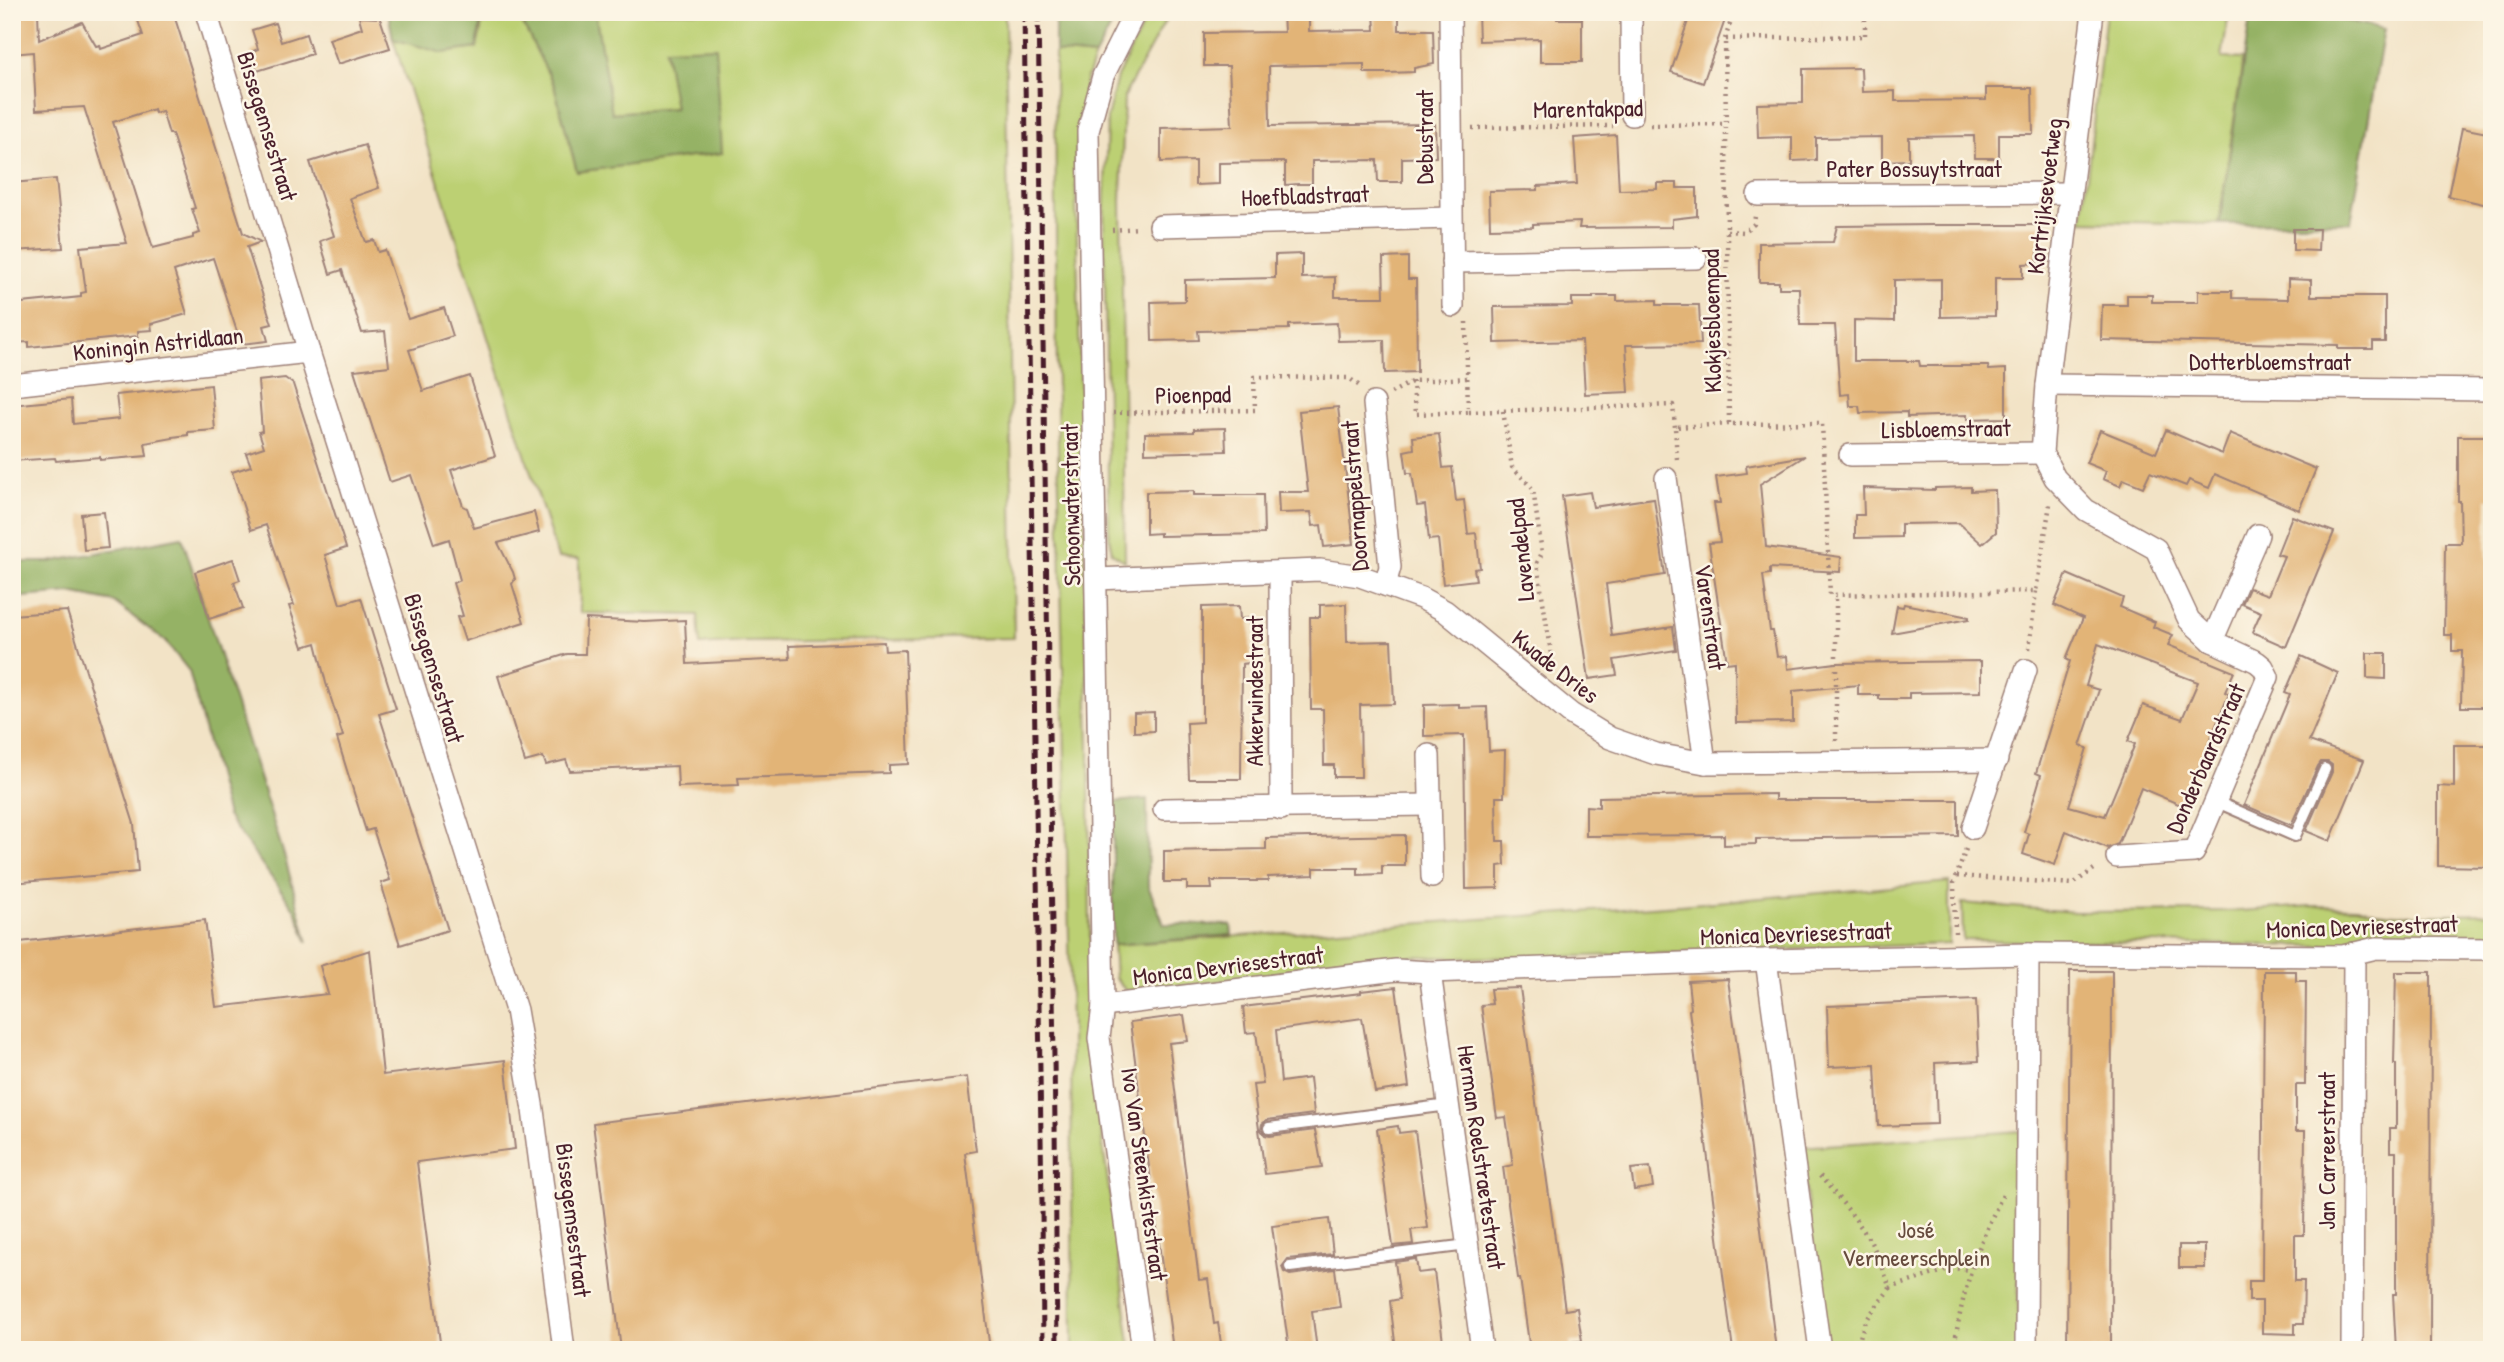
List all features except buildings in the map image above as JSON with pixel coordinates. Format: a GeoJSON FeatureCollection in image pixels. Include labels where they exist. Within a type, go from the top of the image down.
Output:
{"type":"FeatureCollection","features":[{"type":"Feature","properties":{"kind":"street","name":"Bissegemsestraat"},"geometry":{"type":"LineString","coordinates":[[206,12],[309,352],[516,1010],[533,1110],[564,1350]]}},
{"type":"Feature","properties":{"kind":"street","name":"Schoonwaterstraat"},"geometry":{"type":"LineString","coordinates":[[1103,1006],[1088,131],[1103,76],[1135,12]]}},
{"type":"Feature","properties":{"kind":"street","name":"Debustraat"},"geometry":{"type":"LineString","coordinates":[[1450,12],[1453,306]]}},
{"type":"Feature","properties":{"kind":"street"},"geometry":{"type":"LineString","coordinates":[[1631,12],[1632,122]]}},
{"type":"Feature","properties":{"kind":"street","name":"Kortrijksevoetweg"},"geometry":{"type":"LineString","coordinates":[[2048,385],[2093,12]]}},
{"type":"Feature","properties":{"kind":"street","name":"Pater Bossuytstraat"},"geometry":{"type":"LineString","coordinates":[[1758,195],[2070,193]]}},
{"type":"Feature","properties":{"kind":"street","name":"Hoefbladstraat"},"geometry":{"type":"LineString","coordinates":[[1160,226],[1451,218]]}},
{"type":"Feature","properties":{"kind":"street"},"geometry":{"type":"LineString","coordinates":[[1452,262],[1696,258]]}},
{"type":"Feature","properties":{"kind":"street","name":"Koningin Astridlaan"},"geometry":{"type":"LineString","coordinates":[[12,385],[309,352]]}},
{"type":"Feature","properties":{"kind":"street"},"geometry":{"type":"LineString","coordinates":[[2042,453],[2048,385]]}},
{"type":"Feature","properties":{"kind":"street","name":"Dotterbloemstraat"},"geometry":{"type":"LineString","coordinates":[[2048,385],[2492,390]]}},
{"type":"Feature","properties":{"kind":"street","name":"Doornappelstraat"},"geometry":{"type":"LineString","coordinates":[[1374,403],[1390,567],[1385,585]]}},
{"type":"Feature","properties":{"kind":"street","name":"Lisbloemstraat"},"geometry":{"type":"LineString","coordinates":[[1850,455],[2042,453]]}},
{"type":"Feature","properties":{"kind":"street","name":"Donderbaardstraat"},"geometry":{"type":"LineString","coordinates":[[2042,453],[2055,478],[2086,510],[2156,549],[2189,621],[2212,641],[2257,662],[2268,677],[2194,852],[2117,857]]}},
{"type":"Feature","properties":{"kind":"street","name":"Varenstraat"},"geometry":{"type":"LineString","coordinates":[[1666,478],[1705,763]]}},
{"type":"Feature","properties":{"kind":"street"},"geometry":{"type":"LineString","coordinates":[[2212,641],[2258,535]]}},
{"type":"Feature","properties":{"kind":"street","name":"Kwade Dries"},"geometry":{"type":"LineString","coordinates":[[1097,579],[1320,570],[1360,576],[1420,598],[1445,611],[1571,714],[1610,738],[1656,754],[1705,763],[1997,760]]}},
{"type":"Feature","properties":{"kind":"street","name":"Akkerwindestraat"},"geometry":{"type":"LineString","coordinates":[[1280,572],[1281,808]]}},
{"type":"Feature","properties":{"kind":"street"},"geometry":{"type":"LineString","coordinates":[[1973,828],[2026,670]]}},
{"type":"Feature","properties":{"kind":"street"},"geometry":{"type":"LineString","coordinates":[[1429,755],[1432,877]]}},
{"type":"Feature","properties":{"kind":"street"},"geometry":{"type":"LineString","coordinates":[[1164,809],[1429,805]]}},
{"type":"Feature","properties":{"kind":"street","name":"Monica Devriesestraat"},"geometry":{"type":"LineString","coordinates":[[1103,1006],[1396,970],[1430,972],[1955,955],[2343,956],[2376,948],[2492,949]]}},
{"type":"Feature","properties":{"kind":"street","name":"Jan Carreerstraat"},"geometry":{"type":"LineString","coordinates":[[2351,1350],[2354,953]]}},
{"type":"Feature","properties":{"kind":"street"},"geometry":{"type":"LineString","coordinates":[[2026,1350],[2028,954]]}},
{"type":"Feature","properties":{"kind":"street"},"geometry":{"type":"LineString","coordinates":[[1766,960],[1820,1350]]}},
{"type":"Feature","properties":{"kind":"street","name":"Herman Roelstraetestraat"},"geometry":{"type":"LineString","coordinates":[[1430,972],[1482,1350]]}},
{"type":"Feature","properties":{"kind":"street","name":"Ivo Van Steenkistestraat"},"geometry":{"type":"LineString","coordinates":[[1103,1006],[1099,1038],[1143,1350]]}},
{"type":"Feature","properties":{"kind":"lane"},"geometry":{"type":"LineString","coordinates":[[2217,802],[2295,836],[2325,769]]}},
{"type":"Feature","properties":{"kind":"lane"},"geometry":{"type":"LineString","coordinates":[[1269,1128],[1449,1105]]}},
{"type":"Feature","properties":{"kind":"lane"},"geometry":{"type":"LineString","coordinates":[[1290,1267],[1468,1244]]}},
{"type":"Feature","properties":{"kind":"path","name":"Klokjesbloempad"},"geometry":{"type":"LineString","coordinates":[[1734,12],[1725,39],[1729,424],[1822,423],[1830,595],[1836,595]]}},
{"type":"Feature","properties":{"kind":"path"},"geometry":{"type":"LineString","coordinates":[[1725,39],[1865,36],[1865,12]]}},
{"type":"Feature","properties":{"kind":"path","name":"Marentakpad"},"geometry":{"type":"LineString","coordinates":[[1451,128],[1632,122],[1726,124]]}},
{"type":"Feature","properties":{"kind":"path"},"geometry":{"type":"LineString","coordinates":[[1090,231],[1160,226]]}},
{"type":"Feature","properties":{"kind":"path"},"geometry":{"type":"LineString","coordinates":[[1453,306],[1466,310],[1468,412]]}},
{"type":"Feature","properties":{"kind":"path","name":"Pioenpad"},"geometry":{"type":"LineString","coordinates":[[1094,414],[1255,410],[1254,377],[1349,378],[1358,384],[1374,403]]}},
{"type":"Feature","properties":{"kind":"path"},"geometry":{"type":"LineString","coordinates":[[1374,403],[1413,381],[1467,378]]}},
{"type":"Feature","properties":{"kind":"path"},"geometry":{"type":"LineString","coordinates":[[1413,381],[1415,414],[1673,405],[1678,466],[1666,478]]}},
{"type":"Feature","properties":{"kind":"path","name":"Lavendelpad"},"geometry":{"type":"LineString","coordinates":[[1503,411],[1511,467],[1533,489],[1542,553],[1537,563],[1553,665],[1534,686]]}},
{"type":"Feature","properties":{"kind":"path"},"geometry":{"type":"LineString","coordinates":[[1675,427],[1729,424]]}},
{"type":"Feature","properties":{"kind":"path"},"geometry":{"type":"LineString","coordinates":[[2026,670],[2055,478]]}},
{"type":"Feature","properties":{"kind":"path"},"geometry":{"type":"LineString","coordinates":[[1836,761],[1836,595],[2036,591]]}},
{"type":"Feature","properties":{"kind":"path"},"geometry":{"type":"LineString","coordinates":[[1955,955],[1954,883],[1973,828]]}},
{"type":"Feature","properties":{"kind":"path"},"geometry":{"type":"LineString","coordinates":[[1957,876],[2073,884],[2117,857]]}},
{"type":"Feature","properties":{"kind":"path"},"geometry":{"type":"LineString","coordinates":[[1794,1163],[1802,1161],[1814,1170],[1847,1207],[1877,1253],[1890,1288]]}},
{"type":"Feature","properties":{"kind":"path"},"geometry":{"type":"LineString","coordinates":[[1954,1350],[1970,1270],[1990,1219],[2008,1185]]}},
{"type":"Feature","properties":{"kind":"path"},"geometry":{"type":"LineString","coordinates":[[1858,1350],[1859,1333],[1867,1317],[1890,1288],[1953,1268],[1970,1270]]}},
{"type":"Feature","properties":{"kind":"green space"},"geometry":{"type":"Polygon","coordinates":[[[388,12],[482,12],[477,48],[443,53],[393,39],[388,12]]]}},
{"type":"Feature","properties":{"kind":"green space"},"geometry":{"type":"Polygon","coordinates":[[[482,12],[517,12],[554,85],[577,172],[722,153],[675,108],[611,113],[595,12],[1005,12],[1014,638],[700,645],[698,615],[580,613],[579,559],[558,558],[393,39],[443,52],[476,48],[481,31],[482,12]]]}},
{"type":"Feature","properties":{"kind":"green space"},"geometry":{"type":"Polygon","coordinates":[[[517,12],[595,12],[612,113],[675,108],[665,49],[716,47],[722,153],[577,172],[554,85],[517,12]]]}},
{"type":"Feature","properties":{"kind":"green space"},"geometry":{"type":"Polygon","coordinates":[[[1055,12],[1119,12],[1095,56],[1055,52],[1055,12]]]}},
{"type":"Feature","properties":{"kind":"green space"},"geometry":{"type":"Polygon","coordinates":[[[1150,12],[1170,12],[1124,96],[1121,201],[1125,561],[1112,553],[1109,536],[1104,228],[1107,118],[1117,77],[1150,12]]]}},
{"type":"Feature","properties":{"kind":"green space"},"geometry":{"type":"Polygon","coordinates":[[[2106,12],[2229,12],[2222,58],[2243,59],[2219,224],[2082,221],[2106,12]]]}},
{"type":"Feature","properties":{"kind":"green space"},"geometry":{"type":"Polygon","coordinates":[[[2251,12],[2308,12],[2384,29],[2351,222],[2219,224],[2251,12]]]}},
{"type":"Feature","properties":{"kind":"green space"},"geometry":{"type":"Polygon","coordinates":[[[1055,52],[1095,56],[1086,80],[1075,159],[1089,748],[1090,956],[1087,1030],[1131,1350],[1073,1350],[1071,1028],[1057,401],[1055,52]]]}},
{"type":"Feature","properties":{"kind":"green space"},"geometry":{"type":"Polygon","coordinates":[[[182,537],[285,858],[308,943],[295,910],[227,816],[189,671],[165,641],[114,602],[70,593],[12,598],[12,562],[49,562],[182,537]]]}},
{"type":"Feature","properties":{"kind":"green space"},"geometry":{"type":"Polygon","coordinates":[[[1147,799],[1148,886],[1164,924],[1231,925],[1232,935],[1113,945],[1113,802],[1147,799]]]}},
{"type":"Feature","properties":{"kind":"green space"},"geometry":{"type":"Polygon","coordinates":[[[1949,882],[1949,944],[1587,956],[1413,956],[1147,991],[1126,991],[1115,978],[1113,945],[1680,905],[1949,882]]]}},
{"type":"Feature","properties":{"kind":"green space"},"geometry":{"type":"Polygon","coordinates":[[[1962,903],[2075,912],[2240,911],[2311,906],[2357,907],[2406,915],[2492,913],[2492,938],[2382,937],[2323,946],[1963,940],[1962,903]]]}},
{"type":"Feature","properties":{"kind":"green space","name":"José Vermeerschplein"},"geometry":{"type":"Polygon","coordinates":[[[2020,1131],[2018,1350],[1827,1350],[1800,1147],[2020,1131]]]}},
{"type":"Feature","properties":{"kind":"railway"},"geometry":{"type":"LineString","coordinates":[[1024,12],[1043,1350]]}},
{"type":"Feature","properties":{"kind":"railway"},"geometry":{"type":"LineString","coordinates":[[1038,12],[1057,1350]]}}]}
